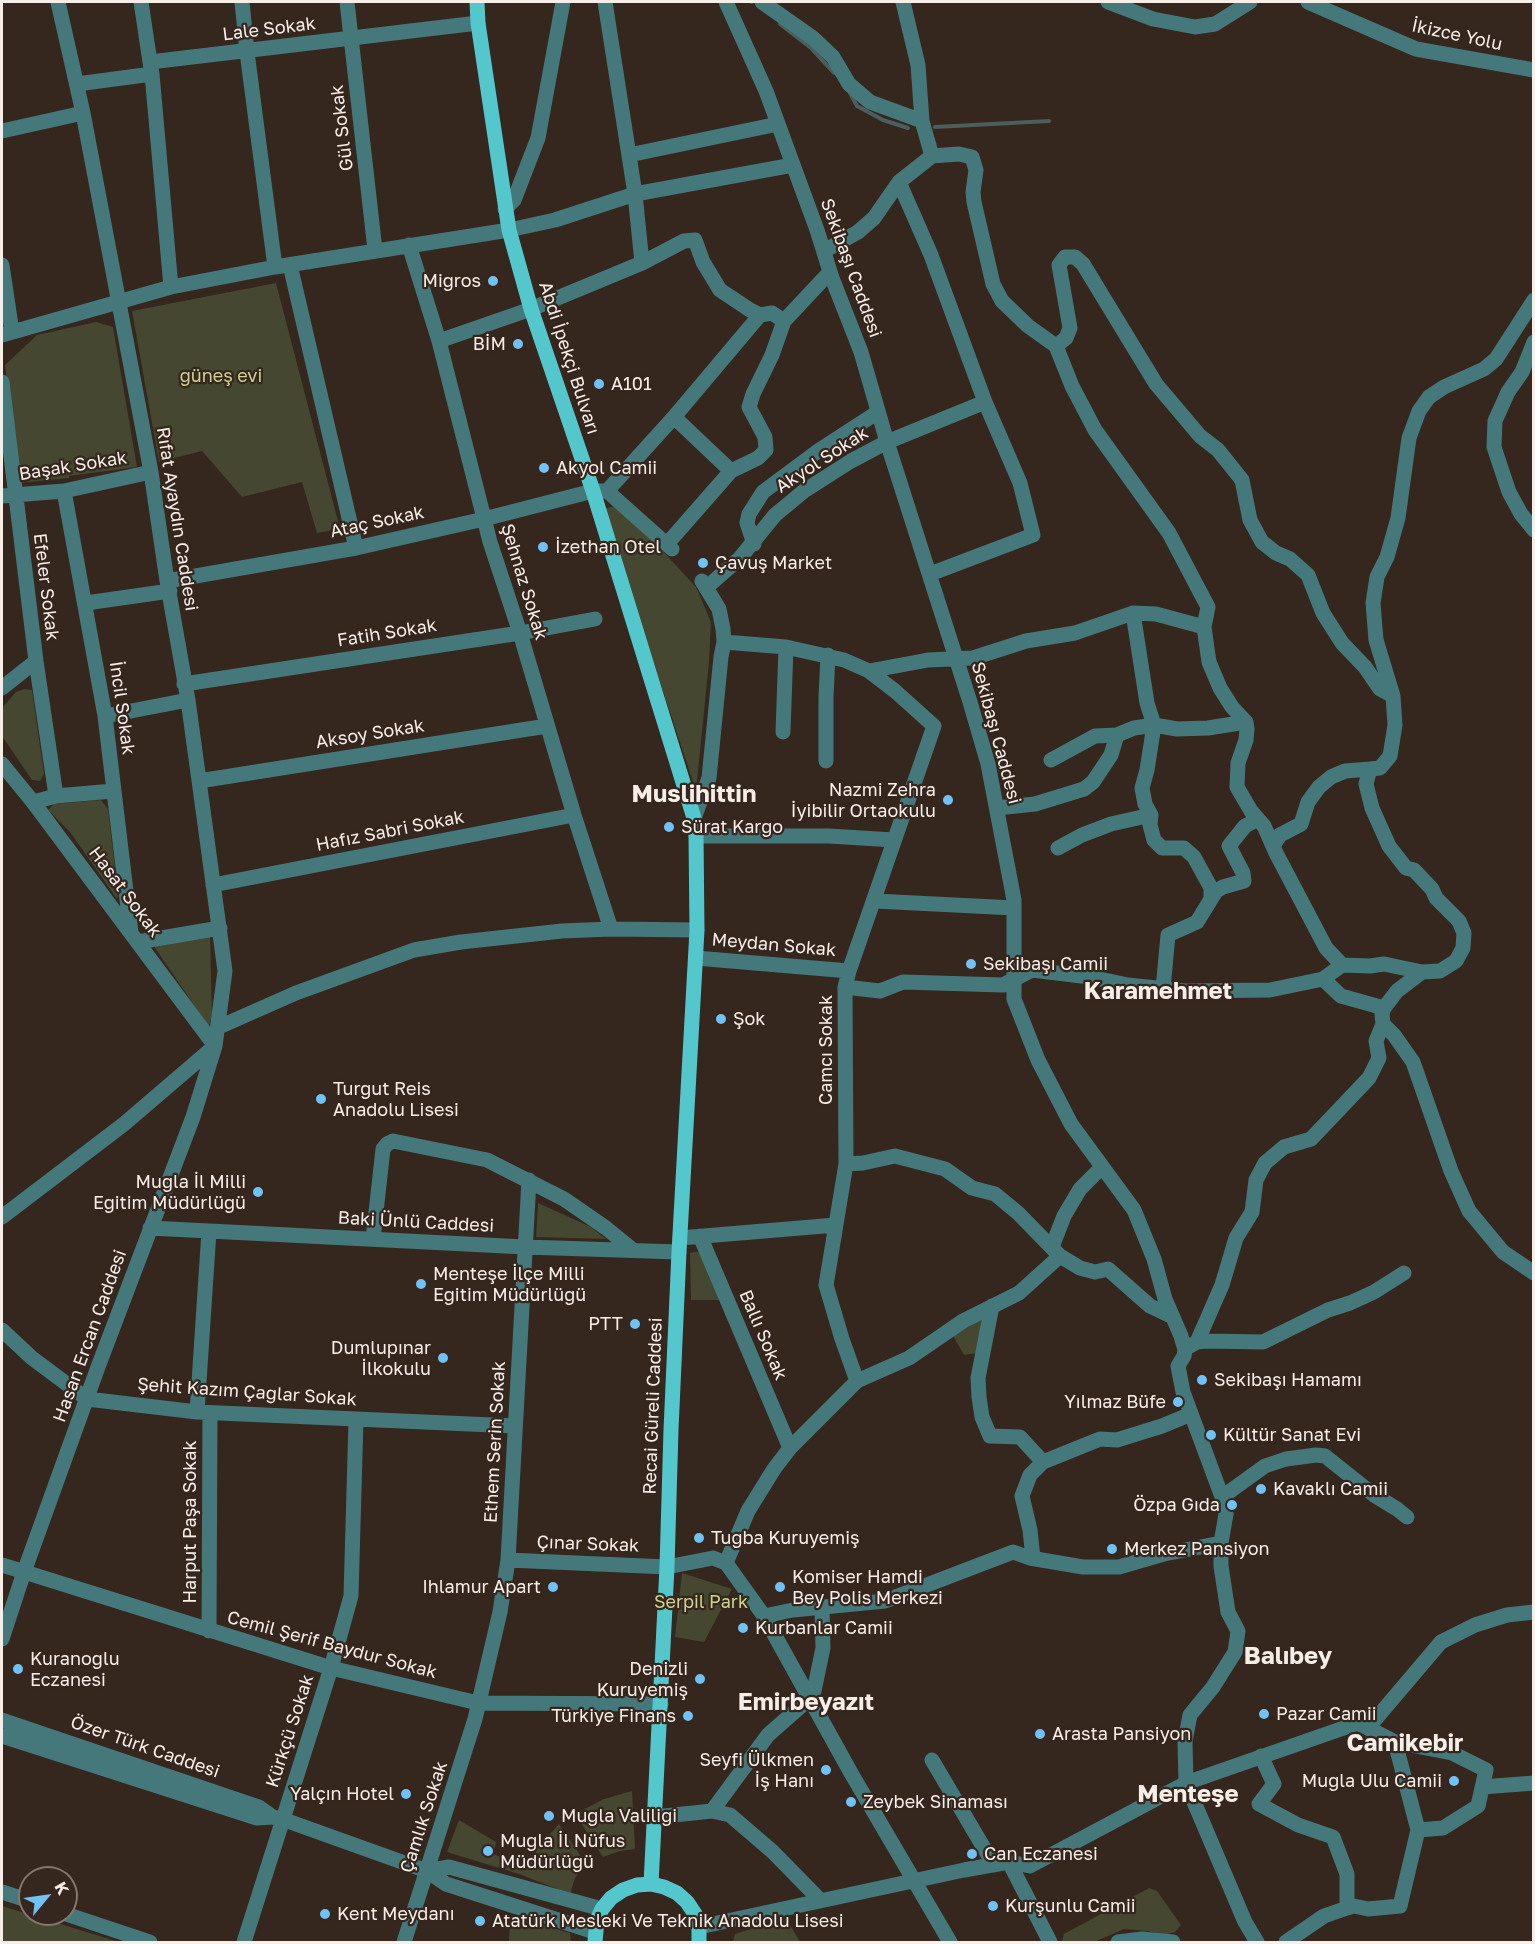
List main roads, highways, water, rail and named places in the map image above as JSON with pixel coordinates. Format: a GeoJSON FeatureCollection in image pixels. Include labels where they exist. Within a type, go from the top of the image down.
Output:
{"type":"FeatureCollection","features":[{"type":"Feature","properties":{"kind":"main road","name":"Abdi İpekçi Bulvarı"},"geometry":{"type":"LineString","coordinates":[[477,2],[478,23],[509,230],[531,309],[600,491],[694,818],[697,930]]}},
{"type":"Feature","properties":{"kind":"main road","name":"Recai Güreli Caddesi"},"geometry":{"type":"LineString","coordinates":[[651,1884],[668,1567],[671,1430],[697,930]]}},
{"type":"Feature","properties":{"kind":"main road"},"geometry":{"type":"LineString","coordinates":[[595,1937],[602,1909],[611,1898],[636,1885],[651,1884],[677,1893],[687,1902],[695,1914],[699,1927],[699,1942]]}},
{"type":"Feature","properties":{"kind":"waterway"},"geometry":{"type":"LineString","coordinates":[[780,24],[811,48],[834,73]]}},
{"type":"Feature","properties":{"kind":"waterway"},"geometry":{"type":"LineString","coordinates":[[850,93],[857,106],[883,120],[908,128]]}},
{"type":"Feature","properties":{"kind":"waterway"},"geometry":{"type":"LineString","coordinates":[[935,127],[1049,121]]}},
{"type":"Feature","properties":{"kind":"place","name":"Migros"},"geometry":{"type":"Point","coordinates":[493,281]}},
{"type":"Feature","properties":{"kind":"place","name":"BİM"},"geometry":{"type":"Point","coordinates":[518,344]}},
{"type":"Feature","properties":{"kind":"place","name":"A101"},"geometry":{"type":"Point","coordinates":[599,384]}},
{"type":"Feature","properties":{"kind":"place","name":"Akyol Camii"},"geometry":{"type":"Point","coordinates":[544,468]}},
{"type":"Feature","properties":{"kind":"place","name":"İzethan Otel"},"geometry":{"type":"Point","coordinates":[543,547]}},
{"type":"Feature","properties":{"kind":"place","name":"Çavuş Market"},"geometry":{"type":"Point","coordinates":[703,563]}},
{"type":"Feature","properties":{"kind":"place","name":"Nazmi Zehra İyibilir Ortaokulu"},"geometry":{"type":"Point","coordinates":[948,800]}},
{"type":"Feature","properties":{"kind":"place","name":"Sürat Kargo"},"geometry":{"type":"Point","coordinates":[669,827]}},
{"type":"Feature","properties":{"kind":"place","name":"Sekibaşı Camii"},"geometry":{"type":"Point","coordinates":[971,964]}},
{"type":"Feature","properties":{"kind":"place","name":"Şok"},"geometry":{"type":"Point","coordinates":[721,1019]}},
{"type":"Feature","properties":{"kind":"place","name":"Turgut Reis Anadolu Lisesi"},"geometry":{"type":"Point","coordinates":[321,1099]}},
{"type":"Feature","properties":{"kind":"place","name":"Muğla İl Milli Eğitim Müdürlüğü"},"geometry":{"type":"Point","coordinates":[258,1192]}},
{"type":"Feature","properties":{"kind":"place","name":"Menteşe İlçe Milli Eğitim Müdürlüğü"},"geometry":{"type":"Point","coordinates":[421,1284]}},
{"type":"Feature","properties":{"kind":"place","name":"PTT"},"geometry":{"type":"Point","coordinates":[635,1324]}},
{"type":"Feature","properties":{"kind":"place","name":"Dumlupınar İlkokulu"},"geometry":{"type":"Point","coordinates":[443,1358]}},
{"type":"Feature","properties":{"kind":"place","name":"Sekibaşı Hamamı"},"geometry":{"type":"Point","coordinates":[1202,1380]}},
{"type":"Feature","properties":{"kind":"place","name":"Yılmaz Büfe"},"geometry":{"type":"Point","coordinates":[1178,1402]}},
{"type":"Feature","properties":{"kind":"place","name":"Kültür Sanat Evi"},"geometry":{"type":"Point","coordinates":[1211,1435]}},
{"type":"Feature","properties":{"kind":"place","name":"Kavaklı Camii"},"geometry":{"type":"Point","coordinates":[1261,1489]}},
{"type":"Feature","properties":{"kind":"place","name":"Özpa Gıda"},"geometry":{"type":"Point","coordinates":[1232,1505]}},
{"type":"Feature","properties":{"kind":"place","name":"Tuğba Kuruyemiş"},"geometry":{"type":"Point","coordinates":[699,1538]}},
{"type":"Feature","properties":{"kind":"place","name":"Merkez Pansiyon"},"geometry":{"type":"Point","coordinates":[1112,1549]}},
{"type":"Feature","properties":{"kind":"place","name":"Ihlamur Apart"},"geometry":{"type":"Point","coordinates":[553,1587]}},
{"type":"Feature","properties":{"kind":"place","name":"Komiser Hamdi Bey Polis Merkezi"},"geometry":{"type":"Point","coordinates":[780,1587]}},
{"type":"Feature","properties":{"kind":"place","name":"Kurbanlar Camii"},"geometry":{"type":"Point","coordinates":[743,1628]}},
{"type":"Feature","properties":{"kind":"place","name":"Kuranoğlu Eczanesi"},"geometry":{"type":"Point","coordinates":[18,1669]}},
{"type":"Feature","properties":{"kind":"place","name":"Denizli Kuruyemiş"},"geometry":{"type":"Point","coordinates":[700,1679]}},
{"type":"Feature","properties":{"kind":"place","name":"Pazar Camii"},"geometry":{"type":"Point","coordinates":[1264,1714]}},
{"type":"Feature","properties":{"kind":"place","name":"Türkiye Finans"},"geometry":{"type":"Point","coordinates":[688,1716]}},
{"type":"Feature","properties":{"kind":"place","name":"Arasta Pansiyon"},"geometry":{"type":"Point","coordinates":[1040,1734]}},
{"type":"Feature","properties":{"kind":"place","name":"Seyfi Ülkmen İş Hanı"},"geometry":{"type":"Point","coordinates":[826,1770]}},
{"type":"Feature","properties":{"kind":"place","name":"Muğla Ulu Camii"},"geometry":{"type":"Point","coordinates":[1454,1781]}},
{"type":"Feature","properties":{"kind":"place","name":"Yalçın Hotel"},"geometry":{"type":"Point","coordinates":[406,1794]}},
{"type":"Feature","properties":{"kind":"place","name":"Zeybek Sinaması"},"geometry":{"type":"Point","coordinates":[851,1802]}},
{"type":"Feature","properties":{"kind":"place","name":"Muğla Valiliği"},"geometry":{"type":"Point","coordinates":[549,1816]}},
{"type":"Feature","properties":{"kind":"place","name":"Muğla İl Nüfus Müdürlüğü"},"geometry":{"type":"Point","coordinates":[488,1851]}},
{"type":"Feature","properties":{"kind":"place","name":"Can Eczanesi"},"geometry":{"type":"Point","coordinates":[972,1854]}},
{"type":"Feature","properties":{"kind":"place","name":"Kurşunlu Camii"},"geometry":{"type":"Point","coordinates":[993,1906]}},
{"type":"Feature","properties":{"kind":"place","name":"Kent Meydanı"},"geometry":{"type":"Point","coordinates":[325,1914]}},
{"type":"Feature","properties":{"kind":"place","name":"Atatürk Mesleki Ve Teknik Anadolu Lisesi"},"geometry":{"type":"Point","coordinates":[480,1921]}},
{"type":"Feature","properties":{"kind":"district","name":"Muslihittin"},"geometry":{"type":"Point","coordinates":[694,794]}},
{"type":"Feature","properties":{"kind":"district","name":"Karamehmet"},"geometry":{"type":"Point","coordinates":[1158,991]}},
{"type":"Feature","properties":{"kind":"district","name":"Balıbey"},"geometry":{"type":"Point","coordinates":[1288,1656]}},
{"type":"Feature","properties":{"kind":"district","name":"Emirbeyazıt"},"geometry":{"type":"Point","coordinates":[806,1702]}},
{"type":"Feature","properties":{"kind":"district","name":"Camikebir"},"geometry":{"type":"Point","coordinates":[1405,1743]}},
{"type":"Feature","properties":{"kind":"district","name":"Menteşe"},"geometry":{"type":"Point","coordinates":[1188,1794]}},
{"type":"Feature","properties":{"kind":"park label","name":"güneş evi"},"geometry":{"type":"Point","coordinates":[221,376]}},
{"type":"Feature","properties":{"kind":"park label","name":"Serpil Park"},"geometry":{"type":"Point","coordinates":[701,1602]}}]}
